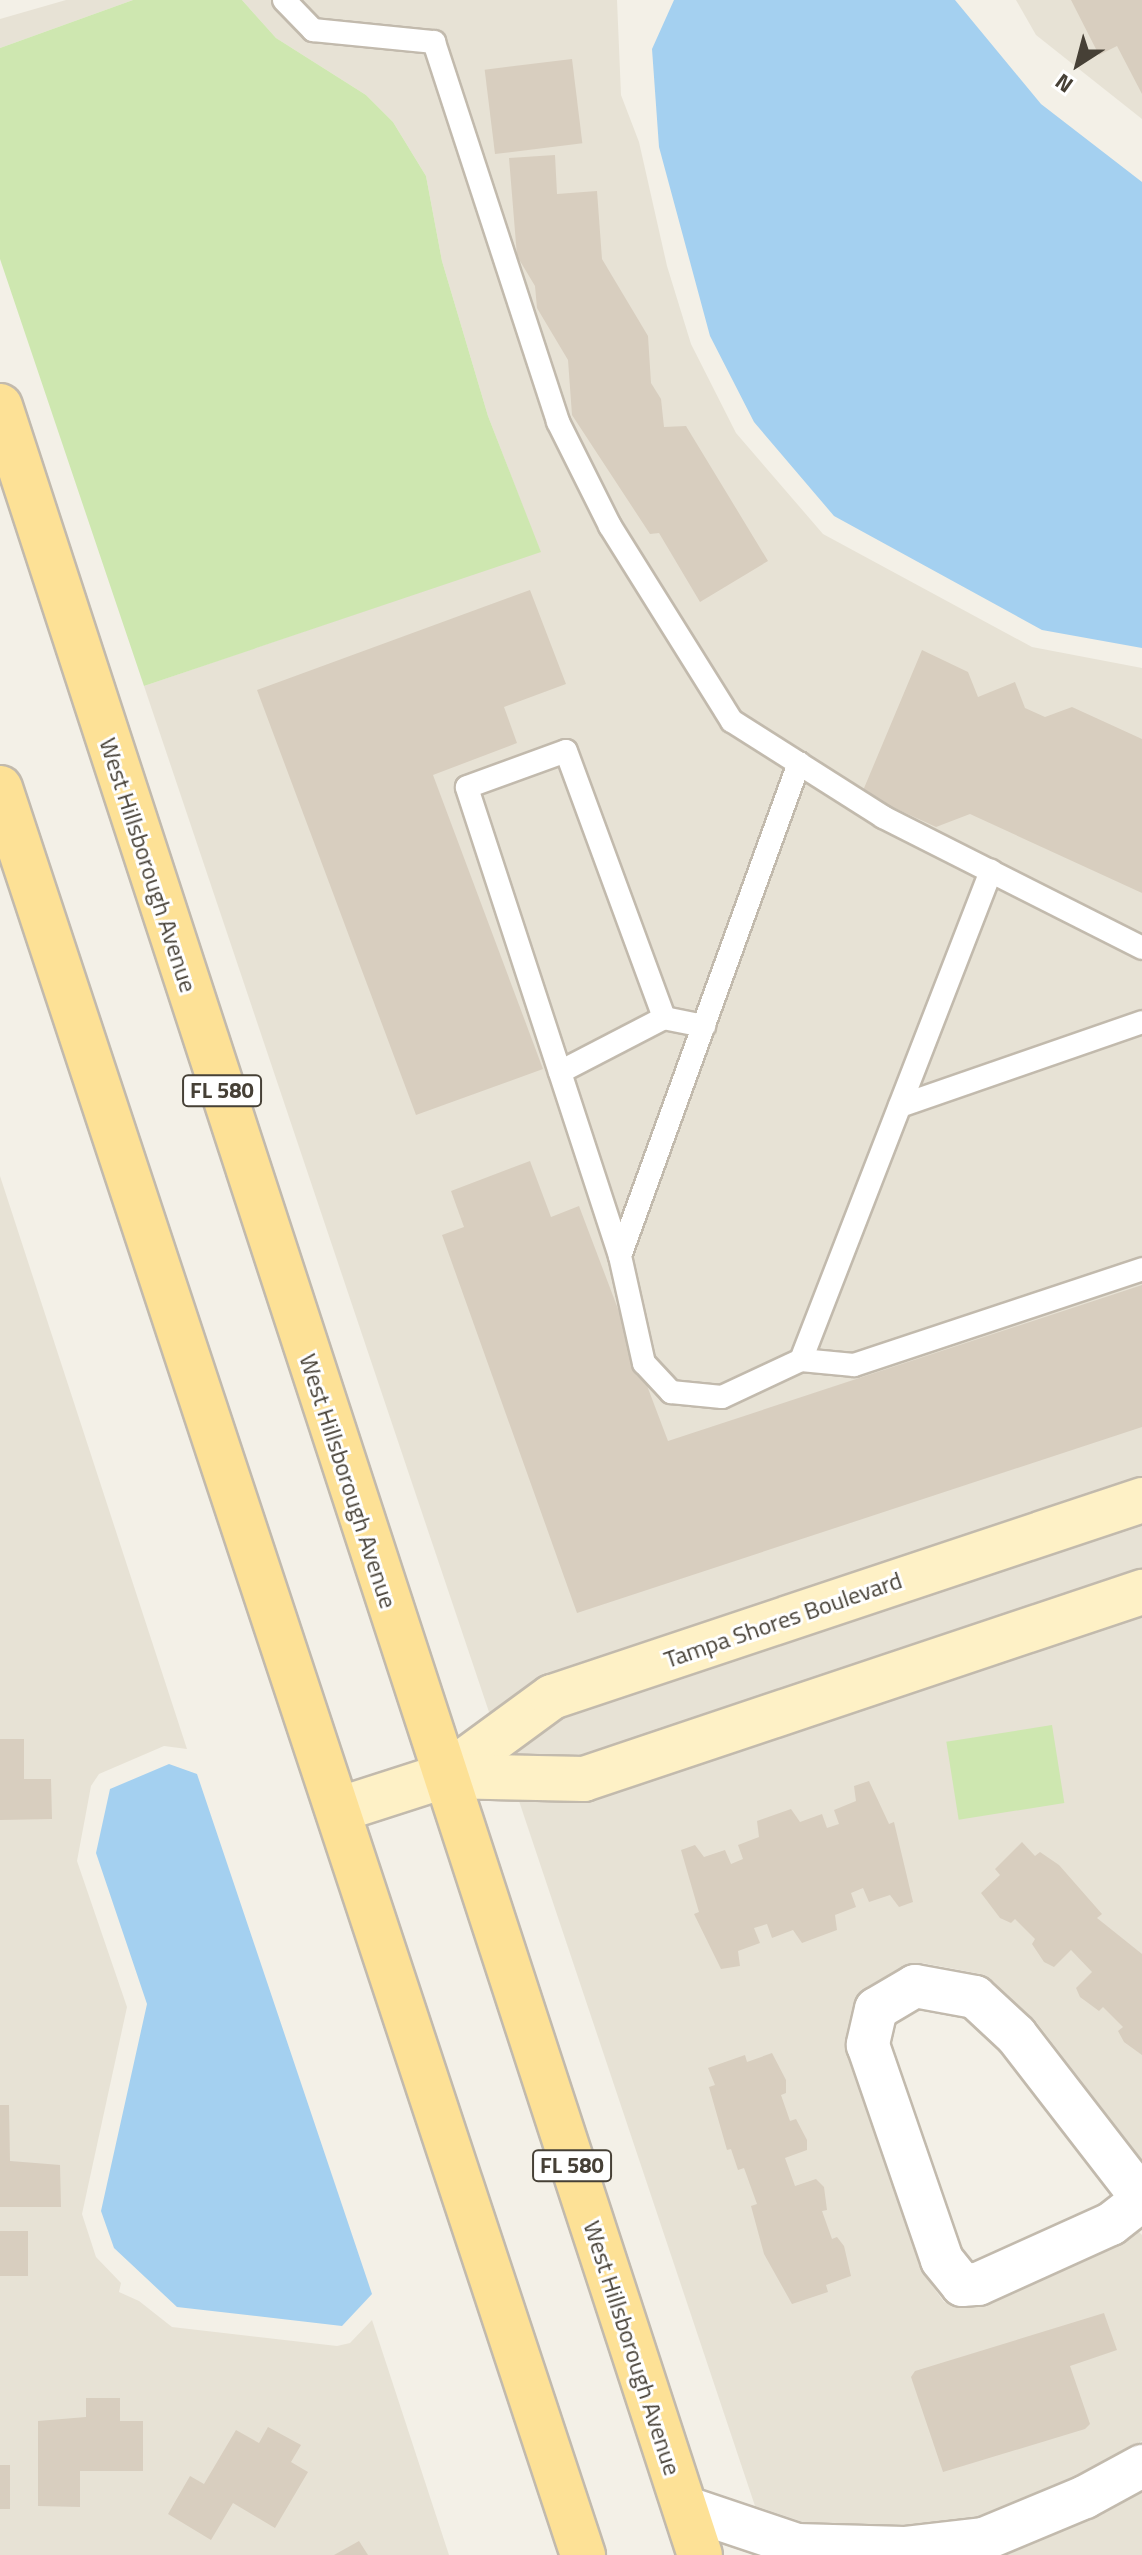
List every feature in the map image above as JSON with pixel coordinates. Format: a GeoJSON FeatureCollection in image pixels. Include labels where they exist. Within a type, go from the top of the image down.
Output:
{"type":"FeatureCollection","features":[{"type":"Feature","properties":{"kind":"main road","name":"West Hillsborough Avenue"},"geometry":{"type":"LineString","coordinates":[[0,406],[700,2555]]}},
{"type":"Feature","properties":{"kind":"main road"},"geometry":{"type":"LineString","coordinates":[[0,788],[583,2555]]}},
{"type":"Feature","properties":{"kind":"street","name":"Tampa Shores Boulevard"},"geometry":{"type":"LineString","coordinates":[[338,1810],[444,1776],[552,1697],[1142,1500]]}},
{"type":"Feature","properties":{"kind":"street","name":"Tampa Shores Boulevard"},"geometry":{"type":"LineString","coordinates":[[444,1776],[584,1779],[1142,1592]]}},
{"type":"Feature","properties":{"kind":"street"},"geometry":{"type":"LineString","coordinates":[[915,1986],[975,1997],[1016,2035],[1142,2199],[1111,2224],[978,2284],[962,2285],[942,2260],[868,2045],[876,2009],[915,1986]]}},
{"type":"Feature","properties":{"kind":"street"},"geometry":{"type":"LineString","coordinates":[[684,2507],[797,2545],[973,2547],[1085,2497],[1142,2466]]}},
{"type":"Feature","properties":{"kind":"lane"},"geometry":{"type":"LineString","coordinates":[[284,0],[313,30],[434,42],[558,422],[597,500],[732,721],[883,817],[1142,948]]}},
{"type":"Feature","properties":{"kind":"lane"},"geometry":{"type":"LineString","coordinates":[[664,1018],[566,751],[467,787],[620,1256],[644,1363],[671,1392],[722,1397],[801,1360],[854,1365],[1142,1269]]}},
{"type":"Feature","properties":{"kind":"lane"},"geometry":{"type":"LineString","coordinates":[[620,1256],[799,763]]}},
{"type":"Feature","properties":{"kind":"lane"},"geometry":{"type":"LineString","coordinates":[[801,1360],[991,871]]}},
{"type":"Feature","properties":{"kind":"lane"},"geometry":{"type":"LineString","coordinates":[[560,1072],[664,1018],[704,1026]]}},
{"type":"Feature","properties":{"kind":"lane"},"geometry":{"type":"LineString","coordinates":[[900,1106],[1142,1022]]}},
{"type":"Feature","properties":{"kind":"shaded area"},"geometry":{"type":"Polygon","coordinates":[[[66,0],[133,0],[0,48],[0,19],[66,0]]]}},
{"type":"Feature","properties":{"kind":"shaded area"},"geometry":{"type":"Polygon","coordinates":[[[242,0],[617,0],[621,95],[639,142],[667,266],[691,344],[736,433],[823,534],[1032,647],[1142,668],[1142,1476],[548,1675],[490,1715],[144,686],[540,551],[488,416],[442,261],[426,176],[393,122],[366,95],[276,38],[242,0]]]}},
{"type":"Feature","properties":{"kind":"shaded area"},"geometry":{"type":"Polygon","coordinates":[[[1016,0],[1142,0],[1142,119],[1036,35],[1016,0]]]}},
{"type":"Feature","properties":{"kind":"shaded area"},"geometry":{"type":"Polygon","coordinates":[[[0,1176],[187,1749],[164,1746],[99,1774],[91,1786],[77,1861],[127,2007],[82,2214],[96,2257],[121,2283],[119,2292],[139,2301],[172,2327],[337,2346],[350,2343],[372,2320],[449,2555],[0,2555],[0,1176]]]}},
{"type":"Feature","properties":{"kind":"shaded area"},"geometry":{"type":"Polygon","coordinates":[[[1142,1523],[1142,1568],[583,1755],[510,1754],[560,1718],[1142,1523]]]}},
{"type":"Feature","properties":{"kind":"shaded area"},"geometry":{"type":"Polygon","coordinates":[[[1142,1615],[1142,2160],[1034,2019],[981,1974],[922,1963],[906,1966],[867,1989],[855,2006],[846,2042],[921,2270],[944,2302],[962,2308],[985,2305],[1117,2245],[1138,2231],[1142,2235],[1142,2441],[1077,2476],[978,2517],[906,2525],[803,2522],[755,2506],[519,1801],[581,1802],[1142,1615]]]}},
{"type":"Feature","properties":{"kind":"shaded area"},"geometry":{"type":"Polygon","coordinates":[[[1142,2491],[1142,2555],[1006,2555],[1094,2517],[1142,2491]]]}},
{"type":"Feature","properties":{"kind":"green space"},"geometry":{"type":"Polygon","coordinates":[[[133,0],[242,0],[276,38],[366,95],[393,122],[426,176],[442,261],[488,416],[541,552],[144,686],[0,259],[0,48],[133,0]]]}},
{"type":"Feature","properties":{"kind":"green space"},"geometry":{"type":"Polygon","coordinates":[[[1052,1725],[1064,1803],[959,1820],[946,1742],[1052,1725]]]}},
{"type":"Feature","properties":{"kind":"water"},"geometry":{"type":"Polygon","coordinates":[[[674,0],[955,0],[1041,104],[1142,182],[1142,648],[1042,630],[834,516],[754,422],[710,336],[659,147],[652,49],[674,0]]]}},
{"type":"Feature","properties":{"kind":"water"},"geometry":{"type":"Polygon","coordinates":[[[169,1764],[197,1774],[372,2294],[342,2326],[177,2307],[114,2248],[101,2211],[147,2004],[96,1853],[110,1789],[169,1764]]]}},
{"type":"Feature","properties":{"kind":"building"},"geometry":{"type":"Polygon","coordinates":[[[1071,0],[1142,0],[1142,94],[1117,46],[1099,55],[1071,0]]]}},
{"type":"Feature","properties":{"kind":"building"},"geometry":{"type":"Polygon","coordinates":[[[572,59],[582,143],[495,154],[485,70],[572,59]]]}},
{"type":"Feature","properties":{"kind":"building"},"geometry":{"type":"Polygon","coordinates":[[[555,155],[557,194],[597,191],[602,259],[648,336],[651,383],[661,399],[664,427],[686,426],[768,561],[700,602],[659,533],[650,534],[572,415],[568,360],[537,308],[535,286],[517,256],[509,158],[555,155]]]}},
{"type":"Feature","properties":{"kind":"building"},"geometry":{"type":"Polygon","coordinates":[[[530,590],[566,684],[504,707],[517,743],[433,775],[543,1069],[416,1115],[257,690],[530,590]]]}},
{"type":"Feature","properties":{"kind":"building"},"geometry":{"type":"Polygon","coordinates":[[[922,650],[968,672],[978,697],[1015,682],[1025,708],[1045,717],[1072,707],[1142,739],[1142,893],[970,814],[936,827],[862,793],[922,650]]]}},
{"type":"Feature","properties":{"kind":"building"},"geometry":{"type":"Polygon","coordinates":[[[530,1161],[551,1217],[579,1206],[668,1441],[1142,1285],[1142,1427],[577,1613],[442,1235],[464,1227],[451,1191],[530,1161]]]}},
{"type":"Feature","properties":{"kind":"building"},"geometry":{"type":"Polygon","coordinates":[[[0,1739],[24,1739],[24,1779],[51,1779],[52,1819],[0,1820],[0,1739]]]}},
{"type":"Feature","properties":{"kind":"building"},"geometry":{"type":"Polygon","coordinates":[[[869,1781],[889,1824],[894,1822],[913,1902],[899,1907],[890,1895],[869,1902],[863,1888],[851,1893],[856,1907],[835,1915],[837,1930],[802,1943],[793,1930],[772,1938],[767,1924],[754,1928],[760,1943],[738,1951],[740,1966],[721,1969],[694,1914],[699,1912],[681,1850],[695,1845],[704,1857],[725,1850],[731,1864],[743,1859],[738,1845],[759,1837],[757,1821],[791,1809],[800,1822],[822,1814],[827,1828],[839,1824],[834,1810],[856,1801],[854,1786],[869,1781]]]}},
{"type":"Feature","properties":{"kind":"building"},"geometry":{"type":"Polygon","coordinates":[[[1022,1842],[1035,1856],[1040,1852],[1059,1865],[1102,1914],[1097,1918],[1142,1954],[1142,2055],[1124,2042],[1118,2031],[1123,2027],[1103,2007],[1099,2011],[1080,1997],[1076,1988],[1092,1972],[1071,1950],[1054,1967],[1044,1962],[1032,1944],[1035,1939],[1015,1919],[1011,1923],[1000,1918],[981,1893],[1000,1875],[995,1869],[1022,1842]]]}},
{"type":"Feature","properties":{"kind":"building"},"geometry":{"type":"Polygon","coordinates":[[[772,2053],[786,2080],[786,2093],[781,2095],[790,2121],[796,2119],[807,2140],[807,2150],[785,2158],[795,2186],[816,2179],[824,2187],[827,2210],[822,2211],[832,2239],[837,2237],[844,2246],[851,2276],[826,2285],[828,2292],[792,2304],[764,2254],[751,2206],[757,2204],[744,2168],[738,2170],[731,2149],[727,2150],[709,2087],[715,2085],[708,2068],[745,2055],[747,2062],[772,2053]]]}},
{"type":"Feature","properties":{"kind":"building"},"geometry":{"type":"Polygon","coordinates":[[[0,2105],[9,2105],[10,2161],[60,2165],[61,2207],[0,2207],[0,2105]]]}},
{"type":"Feature","properties":{"kind":"building"},"geometry":{"type":"Polygon","coordinates":[[[0,2231],[28,2231],[28,2276],[0,2276],[0,2231]]]}},
{"type":"Feature","properties":{"kind":"building"},"geometry":{"type":"Polygon","coordinates":[[[1104,2313],[1117,2350],[1070,2366],[1090,2424],[1085,2429],[943,2472],[911,2377],[915,2371],[1104,2313]]]}},
{"type":"Feature","properties":{"kind":"building"},"geometry":{"type":"Polygon","coordinates":[[[86,2398],[120,2398],[120,2421],[143,2421],[143,2471],[80,2471],[80,2507],[38,2506],[38,2421],[86,2417],[86,2398]]]}},
{"type":"Feature","properties":{"kind":"building"},"geometry":{"type":"Polygon","coordinates":[[[268,2427],[301,2445],[291,2462],[308,2472],[275,2528],[233,2503],[211,2540],[168,2514],[190,2476],[204,2484],[236,2430],[259,2443],[268,2427]]]}},
{"type":"Feature","properties":{"kind":"building"},"geometry":{"type":"Polygon","coordinates":[[[0,2465],[10,2465],[10,2509],[0,2509],[0,2465]]]}},
{"type":"Feature","properties":{"kind":"building"},"geometry":{"type":"Polygon","coordinates":[[[359,2541],[368,2555],[334,2555],[359,2541]]]}}]}
